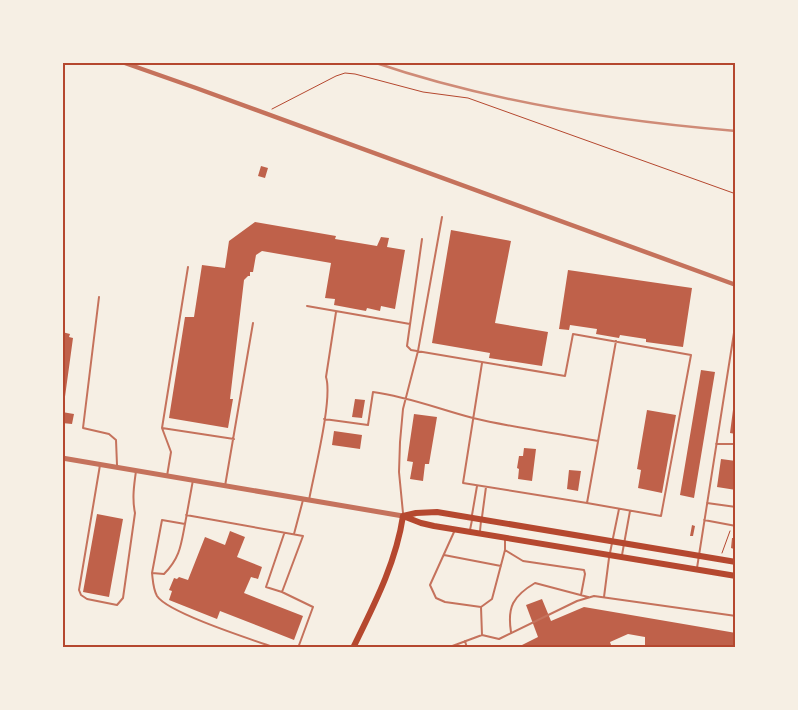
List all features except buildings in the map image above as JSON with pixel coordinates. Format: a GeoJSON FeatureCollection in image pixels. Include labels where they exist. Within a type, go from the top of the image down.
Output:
{"type":"FeatureCollection","features":[{"type":"Feature","properties":{"kind":"main road"},"geometry":{"type":"LineString","coordinates":[[403,516],[436,512],[736,562]]}},
{"type":"Feature","properties":{"kind":"main road"},"geometry":{"type":"LineString","coordinates":[[403,516],[428,525],[455,530],[736,576]]}},
{"type":"Feature","properties":{"kind":"main road"},"geometry":{"type":"LineString","coordinates":[[353,648],[396,553],[403,516]]}},
{"type":"Feature","properties":{"kind":"street"},"geometry":{"type":"LineString","coordinates":[[122,62],[736,285]]}},
{"type":"Feature","properties":{"kind":"street"},"geometry":{"type":"LineString","coordinates":[[62,458],[403,516]]}},
{"type":"Feature","properties":{"kind":"lane"},"geometry":{"type":"LineString","coordinates":[[403,516],[399,472],[400,442],[406,398],[418,351],[442,217]]}},
{"type":"Feature","properties":{"kind":"lane"},"geometry":{"type":"LineString","coordinates":[[422,239],[407,346],[411,350],[565,376],[573,334],[691,355],[661,516],[463,484],[482,362]]}},
{"type":"Feature","properties":{"kind":"lane"},"geometry":{"type":"LineString","coordinates":[[167,476],[171,452],[162,428],[188,267]]}},
{"type":"Feature","properties":{"kind":"lane"},"geometry":{"type":"LineString","coordinates":[[99,297],[83,428],[109,434],[116,440],[117,468]]}},
{"type":"Feature","properties":{"kind":"lane"},"geometry":{"type":"LineString","coordinates":[[307,306],[410,324]]}},
{"type":"Feature","properties":{"kind":"lane"},"geometry":{"type":"LineString","coordinates":[[294,534],[306,499],[324,419],[329,386],[326,377],[336,312]]}},
{"type":"Feature","properties":{"kind":"lane"},"geometry":{"type":"LineString","coordinates":[[696,570],[736,320]]}},
{"type":"Feature","properties":{"kind":"lane"},"geometry":{"type":"LineString","coordinates":[[225,486],[254,323]]}},
{"type":"Feature","properties":{"kind":"lane"},"geometry":{"type":"LineString","coordinates":[[587,503],[616,342]]}},
{"type":"Feature","properties":{"kind":"lane"},"geometry":{"type":"LineString","coordinates":[[324,419],[368,424],[373,392],[406,398],[474,418],[598,441]]}},
{"type":"Feature","properties":{"kind":"lane"},"geometry":{"type":"LineString","coordinates":[[162,428],[234,439]]}},
{"type":"Feature","properties":{"kind":"lane"},"geometry":{"type":"LineString","coordinates":[[716,444],[736,444]]}},
{"type":"Feature","properties":{"kind":"lane"},"geometry":{"type":"LineString","coordinates":[[100,464],[79,590],[81,595],[87,599],[117,605],[123,598],[135,513],[133,490],[136,471]]}},
{"type":"Feature","properties":{"kind":"lane"},"geometry":{"type":"LineString","coordinates":[[152,573],[164,574],[174,564],[180,549],[193,480]]}},
{"type":"Feature","properties":{"kind":"lane"},"geometry":{"type":"LineString","coordinates":[[470,532],[477,486]]}},
{"type":"Feature","properties":{"kind":"lane"},"geometry":{"type":"LineString","coordinates":[[479,534],[486,487]]}},
{"type":"Feature","properties":{"kind":"lane"},"geometry":{"type":"LineString","coordinates":[[707,503],[736,507]]}},
{"type":"Feature","properties":{"kind":"lane"},"geometry":{"type":"LineString","coordinates":[[604,597],[609,555],[619,509]]}},
{"type":"Feature","properties":{"kind":"lane"},"geometry":{"type":"LineString","coordinates":[[622,557],[630,511]]}},
{"type":"Feature","properties":{"kind":"lane"},"geometry":{"type":"LineString","coordinates":[[186,515],[303,536],[282,592]]}},
{"type":"Feature","properties":{"kind":"lane"},"geometry":{"type":"LineString","coordinates":[[185,524],[162,520],[152,573],[153,585],[158,596],[166,604],[213,625],[276,648]]}},
{"type":"Feature","properties":{"kind":"lane"},"geometry":{"type":"LineString","coordinates":[[704,520],[736,526]]}},
{"type":"Feature","properties":{"kind":"lane"},"geometry":{"type":"LineString","coordinates":[[455,530],[430,585],[436,598],[444,602],[481,607],[492,598],[505,550],[505,538]]}},
{"type":"Feature","properties":{"kind":"lane"},"geometry":{"type":"LineString","coordinates":[[285,532],[266,587],[282,592],[313,607],[298,648]]}},
{"type":"Feature","properties":{"kind":"lane"},"geometry":{"type":"LineString","coordinates":[[505,550],[523,561],[584,570],[581,595]]}},
{"type":"Feature","properties":{"kind":"lane"},"geometry":{"type":"LineString","coordinates":[[444,555],[501,566]]}},
{"type":"Feature","properties":{"kind":"lane"},"geometry":{"type":"LineString","coordinates":[[511,633],[511,606],[521,592],[534,583],[581,595],[736,616]]}},
{"type":"Feature","properties":{"kind":"lane"},"geometry":{"type":"LineString","coordinates":[[447,648],[482,635],[499,639],[588,596]]}},
{"type":"Feature","properties":{"kind":"lane"},"geometry":{"type":"LineString","coordinates":[[481,607],[482,635]]}},
{"type":"Feature","properties":{"kind":"lane"},"geometry":{"type":"LineString","coordinates":[[465,641],[467,648]]}},
{"type":"Feature","properties":{"kind":"path"},"geometry":{"type":"LineString","coordinates":[[264,113],[336,76],[345,73],[355,74],[423,92],[468,98],[736,194]]}},
{"type":"Feature","properties":{"kind":"path"},"geometry":{"type":"LineString","coordinates":[[722,553],[732,525]]}},
{"type":"Feature","properties":{"kind":"railway"},"geometry":{"type":"LineString","coordinates":[[373,62],[462,88],[552,108],[644,122],[736,131]]}}]}
